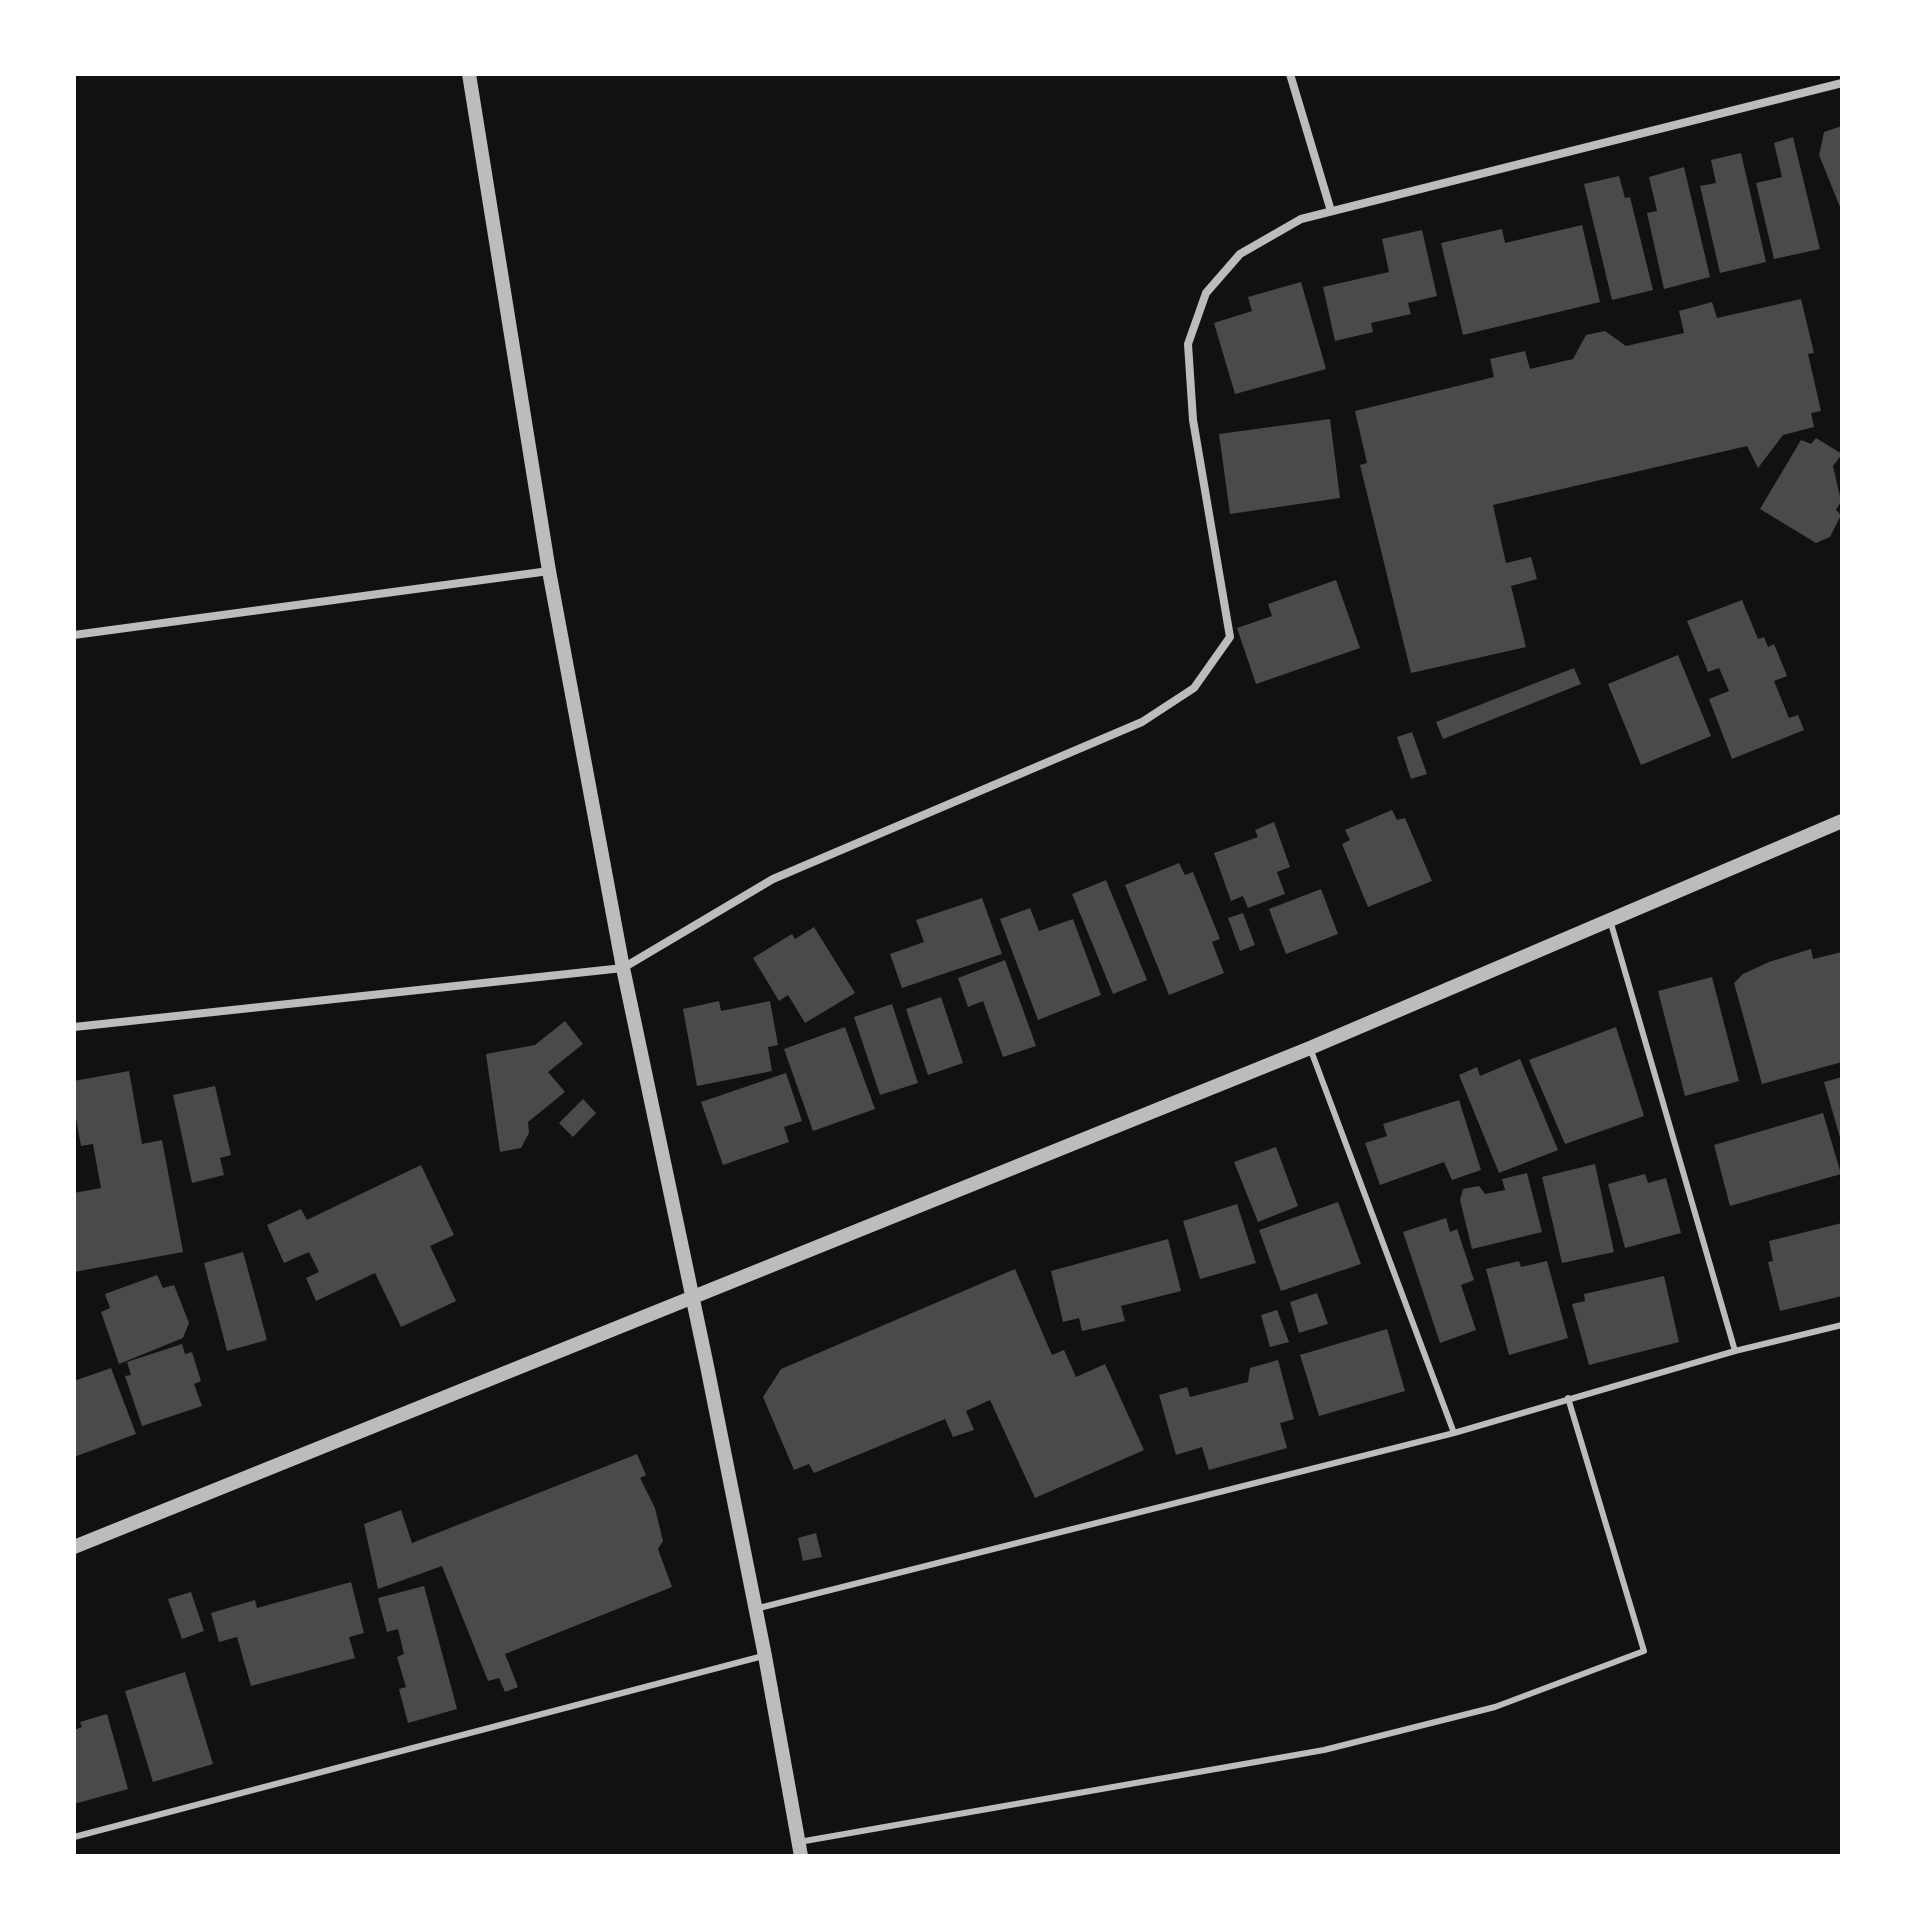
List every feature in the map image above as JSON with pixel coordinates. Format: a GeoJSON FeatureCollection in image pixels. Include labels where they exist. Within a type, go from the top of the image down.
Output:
{"type":"FeatureCollection","features":[{"type":"Feature","properties":{"kind":"street"},"geometry":{"type":"LineString","coordinates":[[469,74],[549,571],[623,968],[765,1656],[799,1849]]}},
{"type":"Feature","properties":{"kind":"street"},"geometry":{"type":"LineString","coordinates":[[1290,74],[1331,211]]}},
{"type":"Feature","properties":{"kind":"street"},"geometry":{"type":"LineString","coordinates":[[74,1027],[623,968],[773,879],[1142,722],[1194,688],[1230,637],[1193,420],[1188,344],[1206,293],[1240,254],[1301,219],[1842,83]]}},
{"type":"Feature","properties":{"kind":"street"},"geometry":{"type":"LineString","coordinates":[[74,635],[549,571]]}},
{"type":"Feature","properties":{"kind":"street"},"geometry":{"type":"LineString","coordinates":[[74,1547],[1310,1048],[1842,821]]}},
{"type":"Feature","properties":{"kind":"lane"},"geometry":{"type":"LineString","coordinates":[[1610,918],[1735,1351]]}},
{"type":"Feature","properties":{"kind":"lane"},"geometry":{"type":"LineString","coordinates":[[1310,1048],[1454,1433]]}},
{"type":"Feature","properties":{"kind":"lane"},"geometry":{"type":"LineString","coordinates":[[755,1609],[1454,1433],[1735,1351],[1842,1325]]}},
{"type":"Feature","properties":{"kind":"lane"},"geometry":{"type":"LineString","coordinates":[[799,1849],[1324,1750],[1495,1707],[1644,1651],[1568,1398]]}},
{"type":"Feature","properties":{"kind":"lane"},"geometry":{"type":"LineString","coordinates":[[74,1837],[765,1656]]}},
{"type":"Feature","properties":{"kind":"building"},"geometry":{"type":"Polygon","coordinates":[[[1842,126],[1842,212],[1819,155],[1824,132],[1842,126]]]}},
{"type":"Feature","properties":{"kind":"building"},"geometry":{"type":"Polygon","coordinates":[[[1793,137],[1820,249],[1774,259],[1756,183],[1782,177],[1774,143],[1793,137]]]}},
{"type":"Feature","properties":{"kind":"building"},"geometry":{"type":"Polygon","coordinates":[[[1741,153],[1766,262],[1720,273],[1700,186],[1716,183],[1711,160],[1741,153]]]}},
{"type":"Feature","properties":{"kind":"building"},"geometry":{"type":"Polygon","coordinates":[[[1684,167],[1710,277],[1664,289],[1647,213],[1657,211],[1649,177],[1684,167]]]}},
{"type":"Feature","properties":{"kind":"building"},"geometry":{"type":"Polygon","coordinates":[[[1619,176],[1625,198],[1630,197],[1653,290],[1612,300],[1584,184],[1619,176]]]}},
{"type":"Feature","properties":{"kind":"building"},"geometry":{"type":"Polygon","coordinates":[[[1582,225],[1600,302],[1463,335],[1441,243],[1502,229],[1505,243],[1582,225]]]}},
{"type":"Feature","properties":{"kind":"building"},"geometry":{"type":"Polygon","coordinates":[[[1422,230],[1437,296],[1408,303],[1411,314],[1371,323],[1373,332],[1335,341],[1323,287],[1389,272],[1382,239],[1422,230]]]}},
{"type":"Feature","properties":{"kind":"building"},"geometry":{"type":"Polygon","coordinates":[[[1301,282],[1326,369],[1235,394],[1214,323],[1252,311],[1248,297],[1301,282]]]}},
{"type":"Feature","properties":{"kind":"building"},"geometry":{"type":"Polygon","coordinates":[[[1801,299],[1814,353],[1808,354],[1821,411],[1811,413],[1814,427],[1783,435],[1758,468],[1747,446],[1493,505],[1506,563],[1531,557],[1537,579],[1511,586],[1526,647],[1411,673],[1360,465],[1367,463],[1355,411],[1494,377],[1490,359],[1525,351],[1530,369],[1573,359],[1586,335],[1605,331],[1626,346],[1684,333],[1679,311],[1712,302],[1717,318],[1801,299]]]}},
{"type":"Feature","properties":{"kind":"building"},"geometry":{"type":"Polygon","coordinates":[[[1330,419],[1340,498],[1230,514],[1219,434],[1330,419]]]}},
{"type":"Feature","properties":{"kind":"building"},"geometry":{"type":"Polygon","coordinates":[[[1816,438],[1842,454],[1833,466],[1841,501],[1836,510],[1841,515],[1830,537],[1816,543],[1760,509],[1801,440],[1811,444],[1816,438]]]}},
{"type":"Feature","properties":{"kind":"building"},"geometry":{"type":"Polygon","coordinates":[[[1336,580],[1360,648],[1256,684],[1237,628],[1272,616],[1268,604],[1336,580]]]}},
{"type":"Feature","properties":{"kind":"building"},"geometry":{"type":"Polygon","coordinates":[[[1742,600],[1758,639],[1764,637],[1768,647],[1774,644],[1787,676],[1774,681],[1789,718],[1798,715],[1804,730],[1732,759],[1709,699],[1729,691],[1719,668],[1708,672],[1687,621],[1742,600]]]}},
{"type":"Feature","properties":{"kind":"building"},"geometry":{"type":"Polygon","coordinates":[[[1678,655],[1711,736],[1641,765],[1608,684],[1678,655]]]}},
{"type":"Feature","properties":{"kind":"building"},"geometry":{"type":"Polygon","coordinates":[[[1574,668],[1581,684],[1443,739],[1436,722],[1574,668]]]}},
{"type":"Feature","properties":{"kind":"building"},"geometry":{"type":"Polygon","coordinates":[[[1412,732],[1427,774],[1411,779],[1397,737],[1412,732]]]}},
{"type":"Feature","properties":{"kind":"building"},"geometry":{"type":"Polygon","coordinates":[[[1392,810],[1397,820],[1405,818],[1432,881],[1368,907],[1342,844],[1350,840],[1345,830],[1392,810]]]}},
{"type":"Feature","properties":{"kind":"building"},"geometry":{"type":"Polygon","coordinates":[[[1274,822],[1290,867],[1277,872],[1285,894],[1248,908],[1243,896],[1231,901],[1214,853],[1258,837],[1255,830],[1274,822]]]}},
{"type":"Feature","properties":{"kind":"building"},"geometry":{"type":"Polygon","coordinates":[[[1179,863],[1185,875],[1193,872],[1220,939],[1212,942],[1224,973],[1169,995],[1125,885],[1179,863]]]}},
{"type":"Feature","properties":{"kind":"building"},"geometry":{"type":"Polygon","coordinates":[[[1106,880],[1147,980],[1113,994],[1072,894],[1106,880]]]}},
{"type":"Feature","properties":{"kind":"building"},"geometry":{"type":"Polygon","coordinates":[[[1321,889],[1338,934],[1286,954],[1269,909],[1321,889]]]}},
{"type":"Feature","properties":{"kind":"building"},"geometry":{"type":"Polygon","coordinates":[[[982,898],[1002,954],[902,988],[890,954],[924,942],[916,920],[982,898]]]}},
{"type":"Feature","properties":{"kind":"building"},"geometry":{"type":"Polygon","coordinates":[[[1030,908],[1039,931],[1073,919],[1101,995],[1038,1020],[1000,919],[1030,908]]]}},
{"type":"Feature","properties":{"kind":"building"},"geometry":{"type":"Polygon","coordinates":[[[1243,913],[1255,945],[1240,951],[1228,918],[1243,913]]]}},
{"type":"Feature","properties":{"kind":"building"},"geometry":{"type":"Polygon","coordinates":[[[814,927],[855,993],[805,1023],[788,995],[779,1001],[753,958],[792,934],[795,939],[814,927]]]}},
{"type":"Feature","properties":{"kind":"building"},"geometry":{"type":"Polygon","coordinates":[[[1811,949],[1813,959],[1842,952],[1842,1062],[1762,1084],[1734,983],[1743,974],[1769,962],[1811,949]]]}},
{"type":"Feature","properties":{"kind":"building"},"geometry":{"type":"Polygon","coordinates":[[[1005,960],[1036,1046],[1003,1057],[983,1001],[968,1007],[958,978],[1005,960]]]}},
{"type":"Feature","properties":{"kind":"building"},"geometry":{"type":"Polygon","coordinates":[[[1712,977],[1739,1081],[1685,1096],[1658,991],[1712,977]]]}},
{"type":"Feature","properties":{"kind":"building"},"geometry":{"type":"Polygon","coordinates":[[[941,997],[963,1063],[928,1075],[906,1009],[941,997]]]}},
{"type":"Feature","properties":{"kind":"building"},"geometry":{"type":"Polygon","coordinates":[[[719,1001],[721,1011],[770,1001],[778,1045],[768,1047],[772,1071],[697,1086],[683,1009],[719,1001]]]}},
{"type":"Feature","properties":{"kind":"building"},"geometry":{"type":"Polygon","coordinates":[[[892,1004],[918,1083],[880,1095],[854,1017],[892,1004]]]}},
{"type":"Feature","properties":{"kind":"building"},"geometry":{"type":"Polygon","coordinates":[[[565,1021],[583,1044],[548,1072],[565,1092],[528,1122],[529,1133],[521,1148],[500,1152],[486,1054],[535,1045],[565,1021]]]}},
{"type":"Feature","properties":{"kind":"building"},"geometry":{"type":"Polygon","coordinates":[[[845,1027],[875,1109],[813,1131],[784,1049],[845,1027]]]}},
{"type":"Feature","properties":{"kind":"building"},"geometry":{"type":"Polygon","coordinates":[[[1616,1027],[1644,1116],[1565,1144],[1529,1060],[1616,1027]]]}},
{"type":"Feature","properties":{"kind":"building"},"geometry":{"type":"Polygon","coordinates":[[[1520,1059],[1558,1150],[1499,1173],[1459,1075],[1477,1067],[1480,1076],[1520,1059]]]}},
{"type":"Feature","properties":{"kind":"building"},"geometry":{"type":"Polygon","coordinates":[[[129,1071],[142,1144],[162,1140],[183,1252],[74,1272],[74,1193],[101,1188],[93,1144],[81,1146],[74,1107],[74,1081],[129,1071]]]}},
{"type":"Feature","properties":{"kind":"building"},"geometry":{"type":"Polygon","coordinates":[[[786,1073],[802,1121],[784,1127],[789,1142],[723,1165],[701,1102],[786,1073]]]}},
{"type":"Feature","properties":{"kind":"building"},"geometry":{"type":"Polygon","coordinates":[[[1842,1077],[1842,1141],[1841,1141],[1824,1082],[1842,1077]]]}},
{"type":"Feature","properties":{"kind":"building"},"geometry":{"type":"Polygon","coordinates":[[[215,1086],[231,1155],[220,1158],[224,1175],[192,1183],[173,1095],[215,1086]]]}},
{"type":"Feature","properties":{"kind":"building"},"geometry":{"type":"Polygon","coordinates":[[[583,1099],[596,1113],[573,1137],[559,1123],[583,1099]]]}},
{"type":"Feature","properties":{"kind":"building"},"geometry":{"type":"Polygon","coordinates":[[[1459,1100],[1481,1170],[1452,1180],[1444,1162],[1380,1185],[1365,1143],[1387,1136],[1383,1124],[1459,1100]]]}},
{"type":"Feature","properties":{"kind":"building"},"geometry":{"type":"Polygon","coordinates":[[[1823,1113],[1841,1174],[1730,1206],[1714,1145],[1823,1113]]]}},
{"type":"Feature","properties":{"kind":"building"},"geometry":{"type":"Polygon","coordinates":[[[1276,1147],[1298,1206],[1258,1222],[1234,1162],[1276,1147]]]}},
{"type":"Feature","properties":{"kind":"building"},"geometry":{"type":"Polygon","coordinates":[[[1595,1164],[1614,1252],[1562,1263],[1542,1177],[1595,1164]]]}},
{"type":"Feature","properties":{"kind":"building"},"geometry":{"type":"Polygon","coordinates":[[[421,1165],[454,1235],[430,1246],[456,1301],[401,1327],[375,1273],[316,1301],[306,1278],[319,1272],[309,1252],[284,1263],[267,1225],[301,1209],[307,1220],[421,1165]]]}},
{"type":"Feature","properties":{"kind":"building"},"geometry":{"type":"Polygon","coordinates":[[[1527,1173],[1542,1232],[1472,1249],[1460,1200],[1463,1189],[1479,1186],[1485,1194],[1505,1190],[1502,1179],[1527,1173]]]}},
{"type":"Feature","properties":{"kind":"building"},"geometry":{"type":"Polygon","coordinates":[[[1645,1174],[1648,1183],[1666,1178],[1681,1233],[1625,1248],[1608,1184],[1645,1174]]]}},
{"type":"Feature","properties":{"kind":"building"},"geometry":{"type":"Polygon","coordinates":[[[1338,1202],[1361,1264],[1281,1291],[1259,1230],[1338,1202]]]}},
{"type":"Feature","properties":{"kind":"building"},"geometry":{"type":"Polygon","coordinates":[[[1237,1204],[1256,1263],[1200,1279],[1183,1221],[1237,1204]]]}},
{"type":"Feature","properties":{"kind":"building"},"geometry":{"type":"Polygon","coordinates":[[[1446,1218],[1450,1232],[1457,1229],[1474,1280],[1461,1285],[1476,1330],[1440,1343],[1403,1232],[1446,1218]]]}},
{"type":"Feature","properties":{"kind":"building"},"geometry":{"type":"Polygon","coordinates":[[[1842,1223],[1842,1296],[1780,1311],[1768,1262],[1773,1261],[1769,1241],[1842,1223]]]}},
{"type":"Feature","properties":{"kind":"building"},"geometry":{"type":"Polygon","coordinates":[[[1168,1239],[1181,1291],[1121,1306],[1125,1321],[1082,1331],[1079,1318],[1063,1322],[1051,1271],[1168,1239]]]}},
{"type":"Feature","properties":{"kind":"building"},"geometry":{"type":"Polygon","coordinates":[[[243,1252],[267,1340],[227,1351],[204,1263],[243,1252]]]}},
{"type":"Feature","properties":{"kind":"building"},"geometry":{"type":"Polygon","coordinates":[[[1519,1261],[1521,1267],[1547,1261],[1568,1338],[1509,1355],[1486,1269],[1519,1261]]]}},
{"type":"Feature","properties":{"kind":"building"},"geometry":{"type":"Polygon","coordinates":[[[1015,1269],[1052,1355],[1064,1350],[1076,1377],[1105,1364],[1144,1450],[1035,1498],[990,1400],[966,1411],[974,1430],[953,1437],[945,1419],[814,1473],[809,1464],[794,1470],[763,1397],[781,1369],[1015,1269]]]}},
{"type":"Feature","properties":{"kind":"building"},"geometry":{"type":"Polygon","coordinates":[[[157,1275],[163,1288],[174,1285],[189,1323],[183,1338],[119,1364],[101,1312],[110,1308],[105,1294],[157,1275]]]}},
{"type":"Feature","properties":{"kind":"building"},"geometry":{"type":"Polygon","coordinates":[[[1664,1276],[1679,1342],[1589,1365],[1572,1304],[1585,1301],[1584,1294],[1664,1276]]]}},
{"type":"Feature","properties":{"kind":"building"},"geometry":{"type":"Polygon","coordinates":[[[1317,1293],[1328,1324],[1299,1333],[1290,1302],[1317,1293]]]}},
{"type":"Feature","properties":{"kind":"building"},"geometry":{"type":"Polygon","coordinates":[[[1277,1310],[1289,1342],[1270,1347],[1261,1315],[1277,1310]]]}},
{"type":"Feature","properties":{"kind":"building"},"geometry":{"type":"Polygon","coordinates":[[[1387,1329],[1405,1391],[1319,1416],[1300,1355],[1387,1329]]]}},
{"type":"Feature","properties":{"kind":"building"},"geometry":{"type":"Polygon","coordinates":[[[182,1344],[185,1354],[192,1352],[201,1381],[194,1384],[202,1406],[142,1426],[125,1376],[131,1375],[127,1362],[182,1344]]]}},
{"type":"Feature","properties":{"kind":"building"},"geometry":{"type":"Polygon","coordinates":[[[1278,1360],[1294,1419],[1280,1423],[1287,1448],[1209,1470],[1202,1447],[1176,1455],[1159,1395],[1187,1387],[1190,1397],[1248,1382],[1250,1368],[1278,1360]]]}},
{"type":"Feature","properties":{"kind":"building"},"geometry":{"type":"Polygon","coordinates":[[[111,1368],[136,1434],[74,1457],[74,1381],[111,1368]]]}},
{"type":"Feature","properties":{"kind":"building"},"geometry":{"type":"Polygon","coordinates":[[[637,1454],[646,1475],[640,1478],[655,1508],[663,1541],[658,1549],[672,1587],[505,1654],[518,1687],[505,1692],[499,1678],[488,1681],[442,1566],[378,1589],[364,1524],[401,1510],[412,1543],[637,1454]]]}},
{"type":"Feature","properties":{"kind":"building"},"geometry":{"type":"Polygon","coordinates":[[[816,1533],[822,1557],[803,1561],[798,1538],[816,1533]]]}},
{"type":"Feature","properties":{"kind":"building"},"geometry":{"type":"Polygon","coordinates":[[[351,1582],[364,1633],[349,1637],[355,1658],[251,1686],[237,1637],[219,1642],[211,1613],[255,1600],[257,1608],[351,1582]]]}},
{"type":"Feature","properties":{"kind":"building"},"geometry":{"type":"Polygon","coordinates":[[[424,1586],[457,1709],[408,1723],[399,1689],[406,1687],[397,1657],[404,1654],[398,1629],[387,1632],[378,1598],[424,1586]]]}},
{"type":"Feature","properties":{"kind":"building"},"geometry":{"type":"Polygon","coordinates":[[[191,1592],[204,1631],[182,1639],[168,1599],[191,1592]]]}},
{"type":"Feature","properties":{"kind":"building"},"geometry":{"type":"Polygon","coordinates":[[[185,1672],[213,1764],[153,1782],[125,1691],[185,1672]]]}},
{"type":"Feature","properties":{"kind":"building"},"geometry":{"type":"Polygon","coordinates":[[[107,1714],[128,1789],[74,1804],[74,1730],[82,1727],[80,1722],[107,1714]]]}}]}
